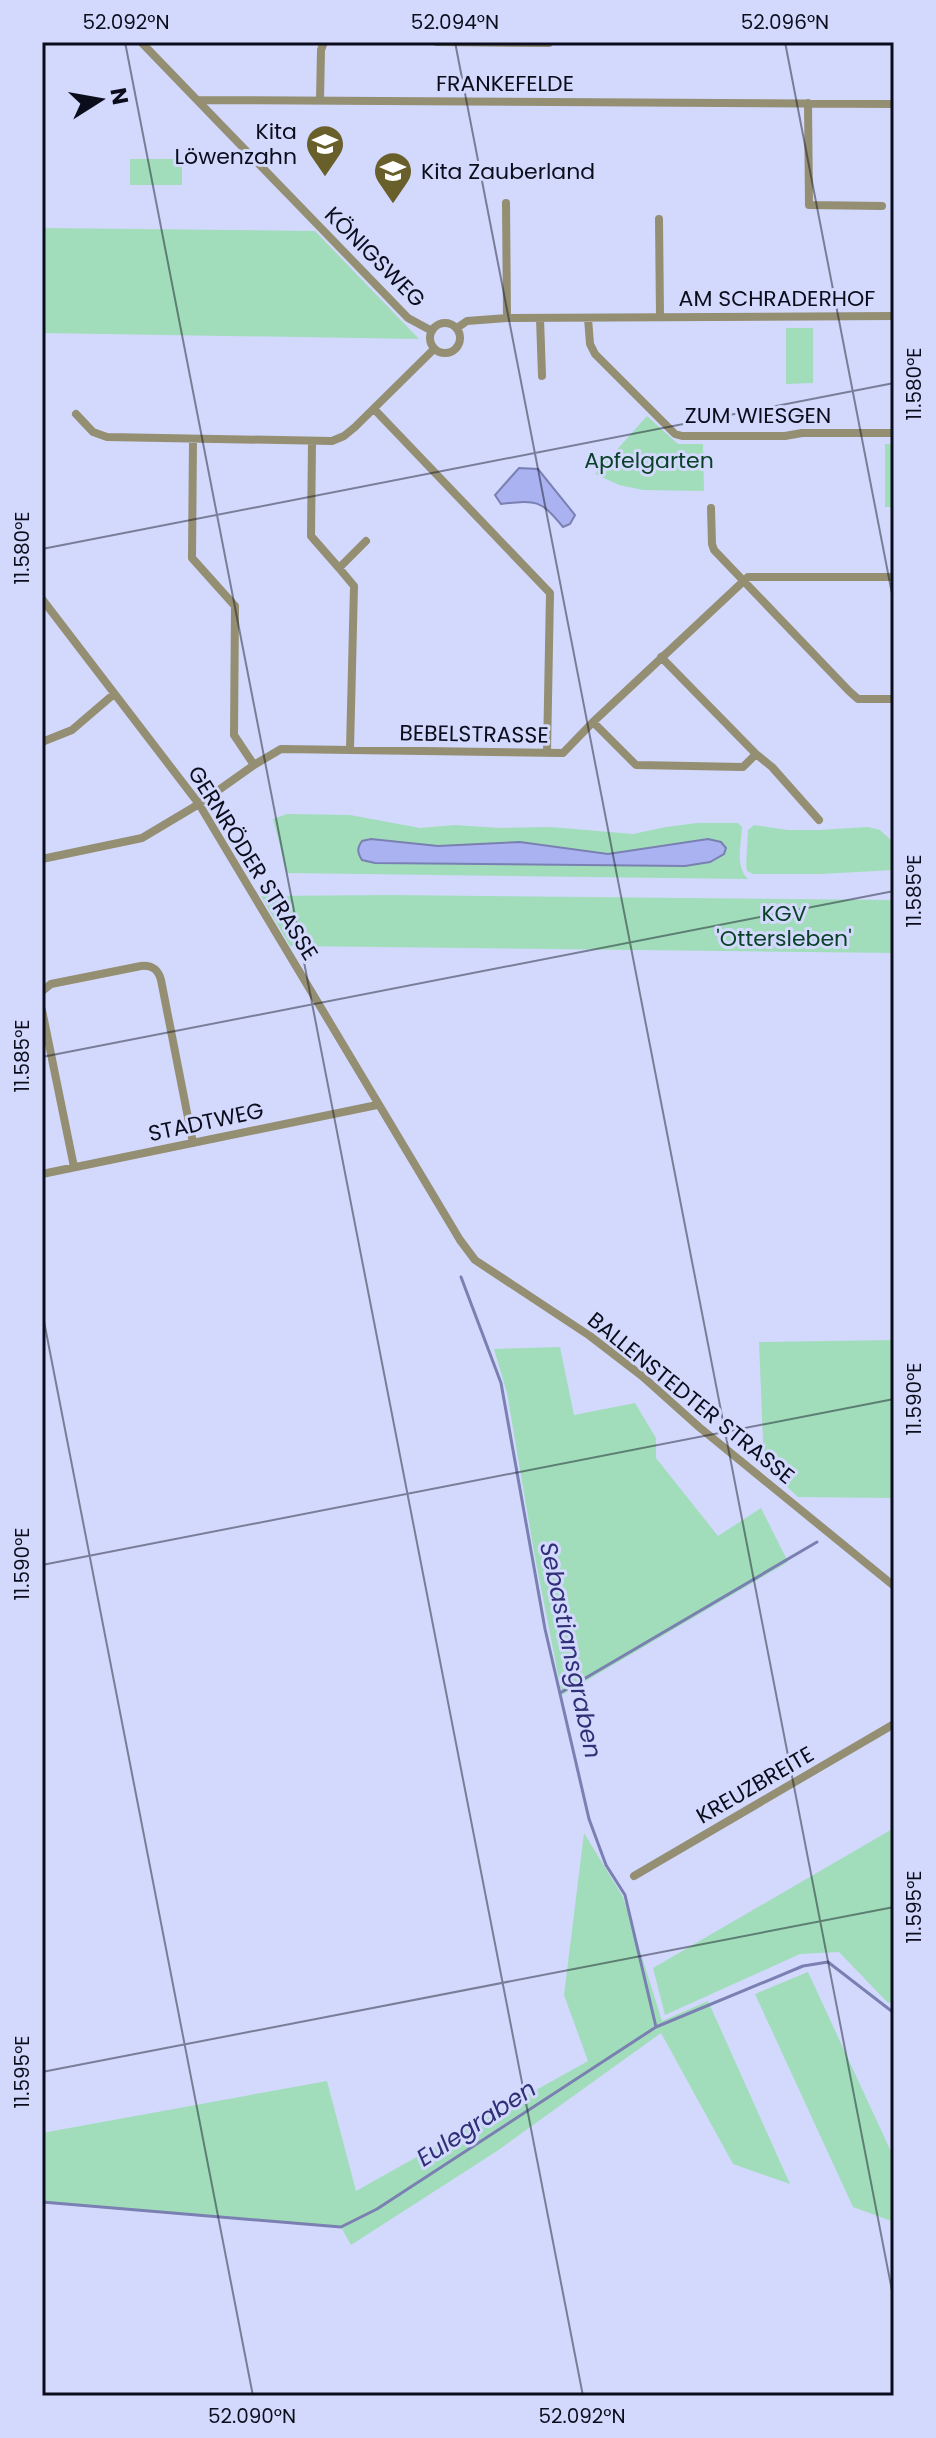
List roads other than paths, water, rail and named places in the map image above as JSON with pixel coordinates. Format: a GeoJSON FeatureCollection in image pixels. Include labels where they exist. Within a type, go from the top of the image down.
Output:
{"type":"FeatureCollection","features":[{"type":"Feature","properties":{"kind":"street"},"geometry":{"type":"LineString","coordinates":[[141,42],[197,100]]}},
{"type":"Feature","properties":{"kind":"street"},"geometry":{"type":"LineString","coordinates":[[320,100],[321,50],[324,42]]}},
{"type":"Feature","properties":{"kind":"street"},"geometry":{"type":"LineString","coordinates":[[437,42],[549,43]]}},
{"type":"Feature","properties":{"kind":"street","name":"FRANKEFELDE"},"geometry":{"type":"LineString","coordinates":[[197,100],[894,104]]}},
{"type":"Feature","properties":{"kind":"street","name":"KÖNIGSWEG"},"geometry":{"type":"LineString","coordinates":[[197,100],[408,318],[432,331]]}},
{"type":"Feature","properties":{"kind":"street"},"geometry":{"type":"LineString","coordinates":[[808,103],[809,205],[882,206]]}},
{"type":"Feature","properties":{"kind":"street"},"geometry":{"type":"LineString","coordinates":[[506,203],[507,318]]}},
{"type":"Feature","properties":{"kind":"street","name":"AM SCHRADERHOF"},"geometry":{"type":"LineString","coordinates":[[659,219],[660,316]]}},
{"type":"Feature","properties":{"kind":"street","name":"AM SCHRADERHOF"},"geometry":{"type":"LineString","coordinates":[[432,331],[446,323],[457,328],[467,321],[507,318],[894,316]]}},
{"type":"Feature","properties":{"kind":"street"},"geometry":{"type":"LineString","coordinates":[[540,318],[542,376]]}},
{"type":"Feature","properties":{"kind":"street","name":"ZUM WIESGEN"},"geometry":{"type":"LineString","coordinates":[[588,318],[590,344],[595,354],[675,434],[785,436],[802,433],[894,433]]}},
{"type":"Feature","properties":{"kind":"street"},"geometry":{"type":"LineString","coordinates":[[432,331],[434,349],[444,353],[455,349],[460,339],[457,328]]}},
{"type":"Feature","properties":{"kind":"street"},"geometry":{"type":"LineString","coordinates":[[76,414],[93,432],[107,437],[332,441],[344,436],[374,409],[434,349]]}},
{"type":"Feature","properties":{"kind":"street"},"geometry":{"type":"LineString","coordinates":[[374,409],[550,593],[547,753]]}},
{"type":"Feature","properties":{"kind":"street"},"geometry":{"type":"LineString","coordinates":[[193,439],[192,558],[235,606],[233,733],[254,765]]}},
{"type":"Feature","properties":{"kind":"street"},"geometry":{"type":"LineString","coordinates":[[312,441],[311,536],[354,586],[350,749]]}},
{"type":"Feature","properties":{"kind":"street"},"geometry":{"type":"LineString","coordinates":[[711,508],[714,550],[849,691],[858,699],[894,699]]}},
{"type":"Feature","properties":{"kind":"street"},"geometry":{"type":"LineString","coordinates":[[339,568],[366,541]]}},
{"type":"Feature","properties":{"kind":"street"},"geometry":{"type":"LineString","coordinates":[[744,580],[748,577],[894,577]]}},
{"type":"Feature","properties":{"kind":"street","name":"BEBELSTRASSE"},"geometry":{"type":"LineString","coordinates":[[42,859],[142,838],[281,749],[563,753],[744,580]]}},
{"type":"Feature","properties":{"kind":"street","name":"GERNRÖDER STRASSE"},"geometry":{"type":"LineString","coordinates":[[42,599],[199,804],[413,1161]]}},
{"type":"Feature","properties":{"kind":"street"},"geometry":{"type":"LineString","coordinates":[[661,657],[772,767],[819,820]]}},
{"type":"Feature","properties":{"kind":"street"},"geometry":{"type":"LineString","coordinates":[[42,742],[72,730],[114,694]]}},
{"type":"Feature","properties":{"kind":"street"},"geometry":{"type":"LineString","coordinates":[[593,722],[636,765],[743,767],[756,754]]}},
{"type":"Feature","properties":{"kind":"street"},"geometry":{"type":"LineString","coordinates":[[42,991],[51,984],[141,966],[155,969],[161,980],[193,1143]]}},
{"type":"Feature","properties":{"kind":"street"},"geometry":{"type":"LineString","coordinates":[[42,1010],[74,1167]]}},
{"type":"Feature","properties":{"kind":"street","name":"STADTWEG"},"geometry":{"type":"LineString","coordinates":[[42,1174],[377,1105]]}},
{"type":"Feature","properties":{"kind":"street","name":"BALLENSTEDTER STRASSE"},"geometry":{"type":"LineString","coordinates":[[413,1161],[475,1260],[590,1336],[642,1376],[894,1586]]}},
{"type":"Feature","properties":{"kind":"street","name":"KREUZBREITE"},"geometry":{"type":"LineString","coordinates":[[634,1876],[894,1724]]}},
{"type":"Feature","properties":{"kind":"water"},"geometry":{"type":"Polygon","coordinates":[[[519,468],[538,469],[575,515],[570,524],[563,527],[543,506],[530,502],[501,504],[495,495],[519,468]]]}},
{"type":"Feature","properties":{"kind":"water"},"geometry":{"type":"Polygon","coordinates":[[[371,839],[438,846],[520,842],[608,854],[708,839],[721,842],[726,848],[724,854],[710,862],[685,866],[375,863],[362,860],[358,852],[362,841],[371,839]]]}},
{"type":"Feature","properties":{"kind":"waterway","name":"Sebastiansgraben"},"geometry":{"type":"LineString","coordinates":[[461,1277],[501,1383],[545,1629],[589,1819],[606,1865],[625,1895],[656,2027]]}},
{"type":"Feature","properties":{"kind":"waterway"},"geometry":{"type":"LineString","coordinates":[[560,1693],[817,1542]]}},
{"type":"Feature","properties":{"kind":"waterway","name":"Eulegraben"},"geometry":{"type":"LineString","coordinates":[[42,2202],[341,2227],[377,2209],[656,2027],[803,1966],[828,1962],[894,2013]]}},
{"type":"Feature","properties":{"kind":"place","name":"Kita Löwenzahn"},"geometry":{"type":"Point","coordinates":[325,178]}},
{"type":"Feature","properties":{"kind":"place","name":"Kita Zauberland"},"geometry":{"type":"Point","coordinates":[393,205]}},
{"type":"Feature","properties":{"kind":"park label","name":"Apfelgarten"},"geometry":{"type":"Point","coordinates":[649,460]}},
{"type":"Feature","properties":{"kind":"park label","name":"KGV 'Ottersleben'"},"geometry":{"type":"Point","coordinates":[784,926]}}]}
